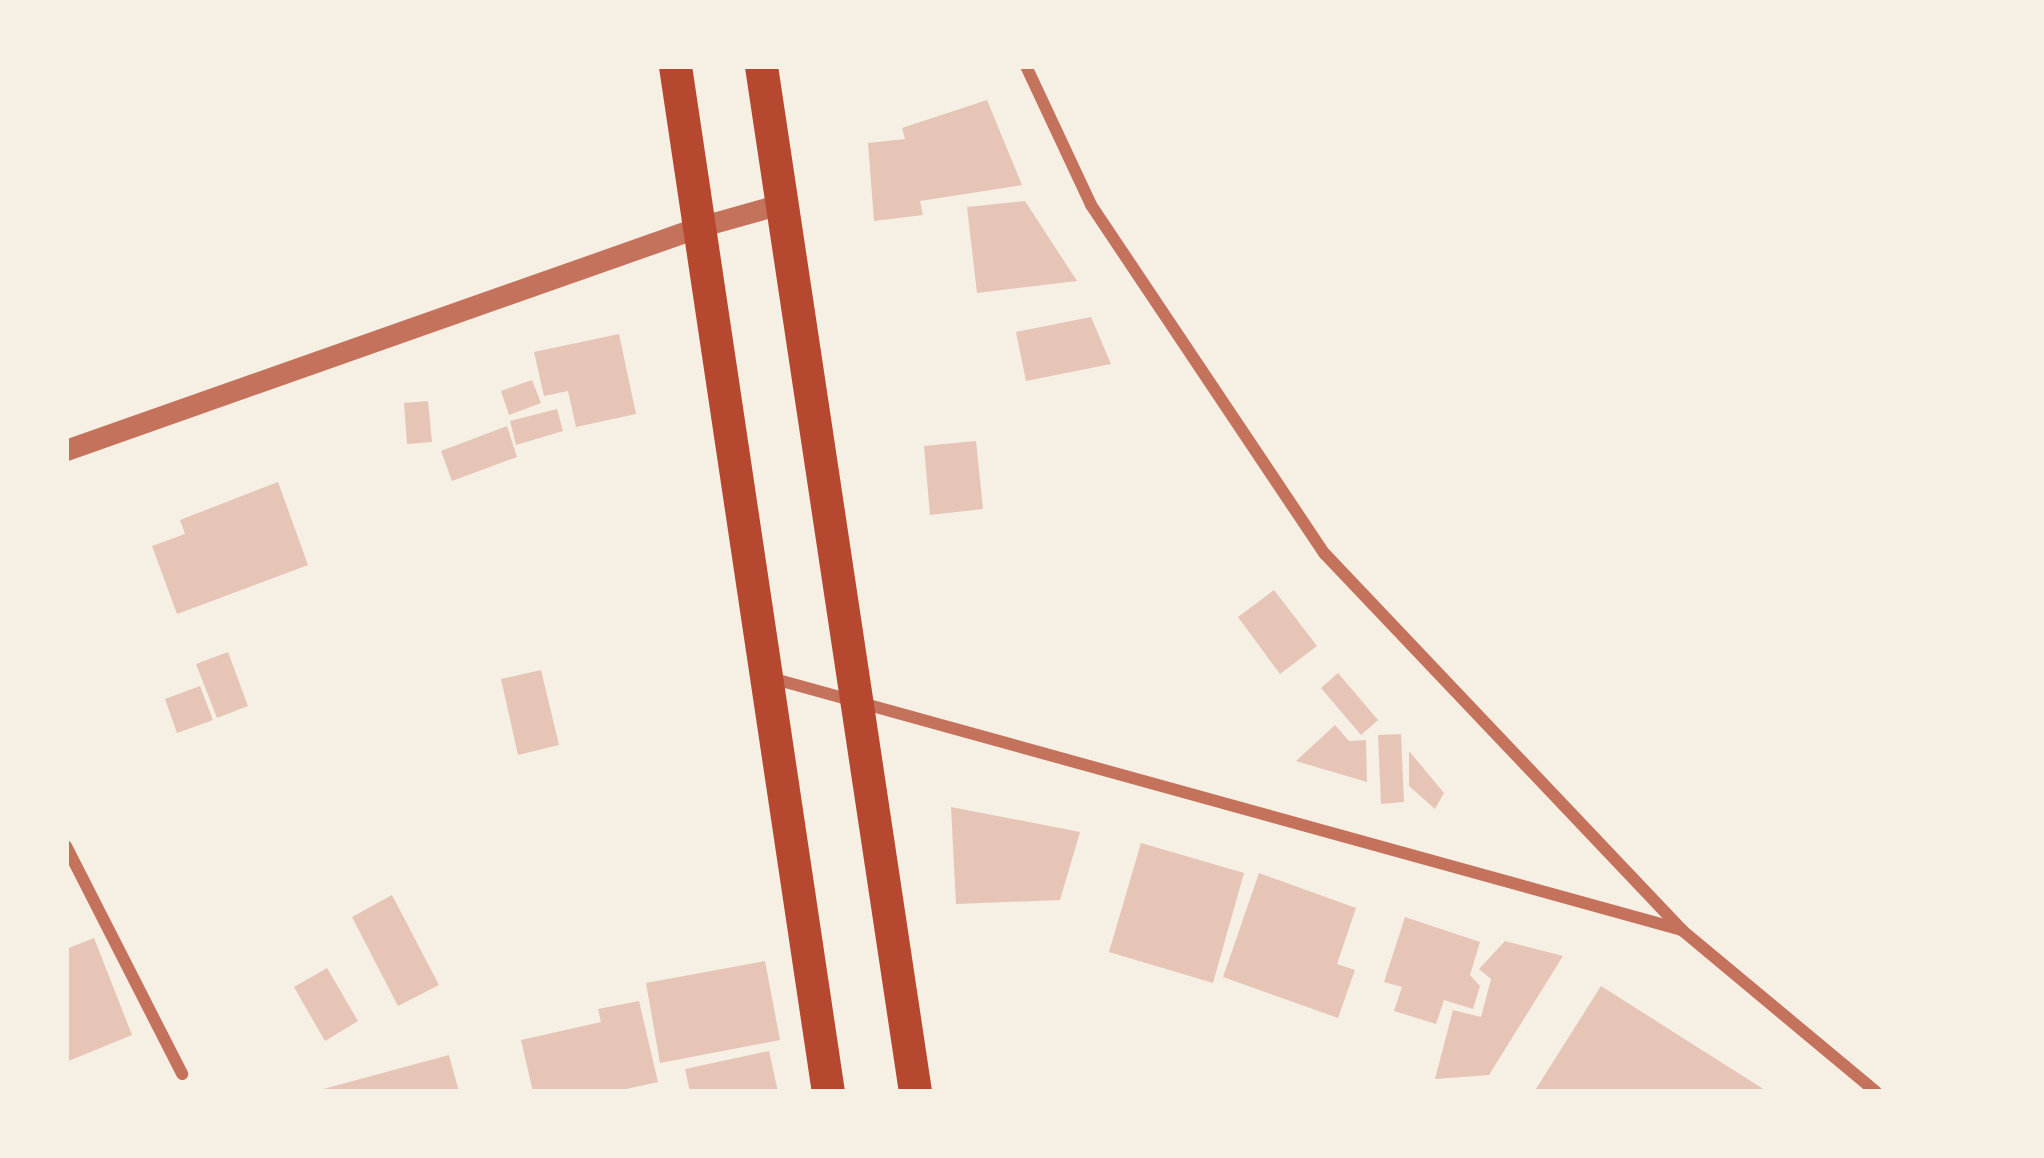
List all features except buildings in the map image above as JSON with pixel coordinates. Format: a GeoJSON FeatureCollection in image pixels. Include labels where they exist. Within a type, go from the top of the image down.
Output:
{"type":"FeatureCollection","features":[{"type":"Feature","properties":{"kind":"highway"},"geometry":{"type":"LineString","coordinates":[[675,66],[828,1092]]}},
{"type":"Feature","properties":{"kind":"highway"},"geometry":{"type":"LineString","coordinates":[[761,66],[915,1092]]}},
{"type":"Feature","properties":{"kind":"street"},"geometry":{"type":"LineString","coordinates":[[1026,66],[1090,205],[1325,554],[1683,931],[1876,1092]]}},
{"type":"Feature","properties":{"kind":"street"},"geometry":{"type":"LineString","coordinates":[[66,450],[699,227],[781,204]]}},
{"type":"Feature","properties":{"kind":"street"},"geometry":{"type":"LineString","coordinates":[[764,676],[1683,931]]}},
{"type":"Feature","properties":{"kind":"street"},"geometry":{"type":"LineString","coordinates":[[66,846],[182,1074]]}}]}
